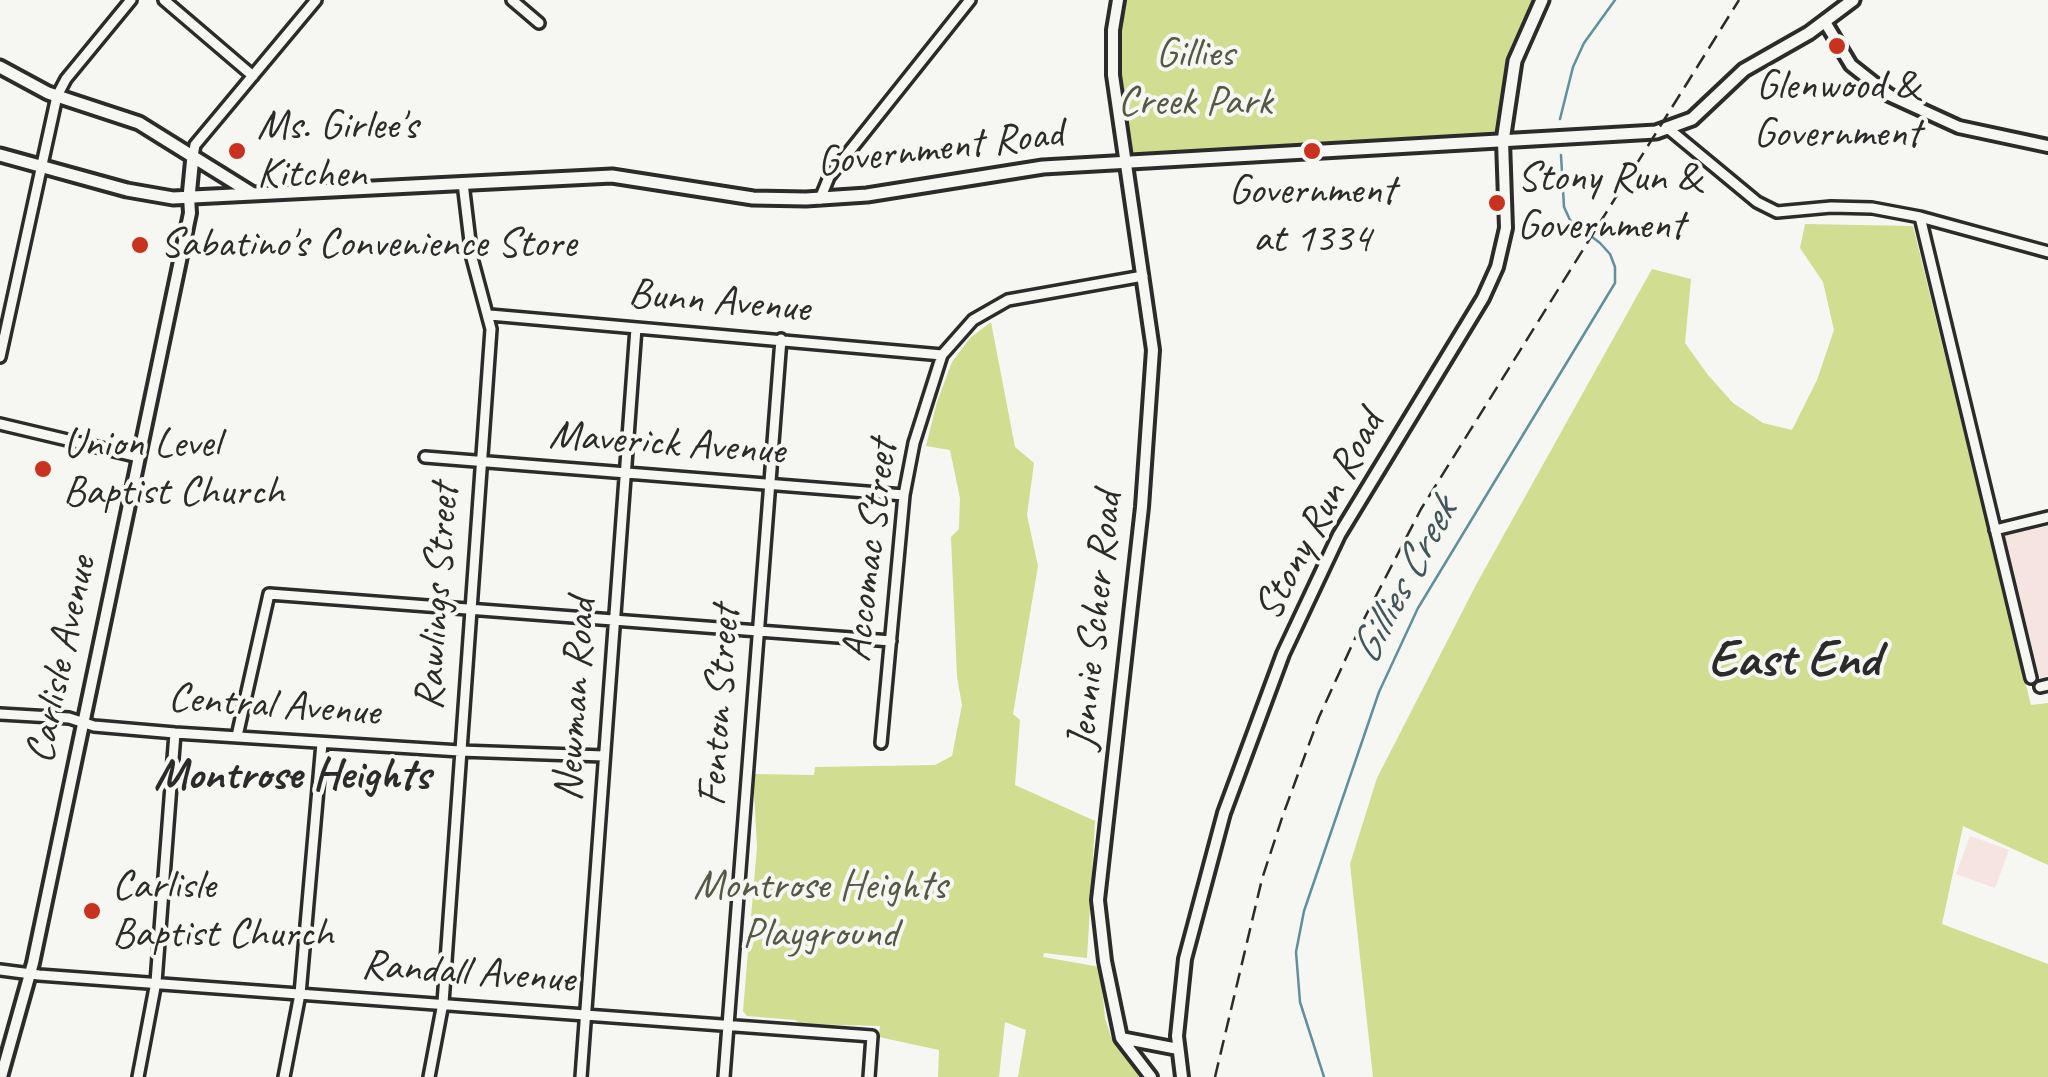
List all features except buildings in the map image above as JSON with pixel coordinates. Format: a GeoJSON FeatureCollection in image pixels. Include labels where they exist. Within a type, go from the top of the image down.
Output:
{"type":"FeatureCollection","features":[{"type":"Feature","properties":{"kind":"main road","name":"Stony Run Road"},"geometry":{"type":"LineString","coordinates":[[1503,141],[1514,62],[1542,0]]}},
{"type":"Feature","properties":{"kind":"main road"},"geometry":{"type":"LineString","coordinates":[[1670,130],[1692,119],[1750,66],[1824,22],[1852,0]]}},
{"type":"Feature","properties":{"kind":"main road"},"geometry":{"type":"LineString","coordinates":[[0,67],[57,96],[133,120],[253,194]]}},
{"type":"Feature","properties":{"kind":"main road","name":"Government Road"},"geometry":{"type":"LineString","coordinates":[[0,155],[127,190],[189,198],[612,176],[752,198],[820,199],[1043,167],[1670,130]]}},
{"type":"Feature","properties":{"kind":"main road","name":"Carlisle Avenue"},"geometry":{"type":"LineString","coordinates":[[189,198],[193,156]]}},
{"type":"Feature","properties":{"kind":"street"},"geometry":{"type":"LineString","coordinates":[[0,357],[57,96],[66,78],[131,0]]}},
{"type":"Feature","properties":{"kind":"street"},"geometry":{"type":"LineString","coordinates":[[164,0],[253,76]]}},
{"type":"Feature","properties":{"kind":"street","name":"Carlisle Avenue"},"geometry":{"type":"LineString","coordinates":[[193,156],[195,145],[316,0]]}},
{"type":"Feature","properties":{"kind":"street"},"geometry":{"type":"LineString","coordinates":[[512,0],[539,23]]}},
{"type":"Feature","properties":{"kind":"street"},"geometry":{"type":"LineString","coordinates":[[820,199],[829,177],[970,0]]}},
{"type":"Feature","properties":{"kind":"street","name":"Jennie Scher Road"},"geometry":{"type":"LineString","coordinates":[[1118,0],[1113,75],[1153,350],[1143,499],[1098,900],[1105,961],[1121,1038],[1151,1077]]}},
{"type":"Feature","properties":{"kind":"street"},"geometry":{"type":"LineString","coordinates":[[1824,22],[1852,66],[1889,94],[1959,127],[2048,146]]}},
{"type":"Feature","properties":{"kind":"street"},"geometry":{"type":"LineString","coordinates":[[1670,130],[1770,210],[1785,213],[1856,206],[1920,218],[2048,252]]}},
{"type":"Feature","properties":{"kind":"street","name":"Stony Run Road"},"geometry":{"type":"LineString","coordinates":[[1182,1077],[1178,1049],[1181,992],[1189,944],[1224,813],[1250,738],[1310,594],[1498,267],[1506,228],[1503,141]]}},
{"type":"Feature","properties":{"kind":"street","name":"Rawlings Street"},"geometry":{"type":"LineString","coordinates":[[429,1077],[443,1002],[492,329],[468,236],[464,183]]}},
{"type":"Feature","properties":{"kind":"street","name":"Carlisle Avenue"},"geometry":{"type":"LineString","coordinates":[[2,1077],[30,974],[190,212],[189,198]]}},
{"type":"Feature","properties":{"kind":"street"},"geometry":{"type":"LineString","coordinates":[[1920,218],[2031,678]]}},
{"type":"Feature","properties":{"kind":"street","name":"Accomac Street"},"geometry":{"type":"LineString","coordinates":[[881,744],[904,495],[914,443],[942,355],[973,320],[1008,300],[1143,276]]}},
{"type":"Feature","properties":{"kind":"street","name":"Bunn Avenue"},"geometry":{"type":"LineString","coordinates":[[490,315],[942,355]]}},
{"type":"Feature","properties":{"kind":"street","name":"Newman Road"},"geometry":{"type":"LineString","coordinates":[[582,1077],[636,328]]}},
{"type":"Feature","properties":{"kind":"street","name":"Fenton Street"},"geometry":{"type":"LineString","coordinates":[[724,1077],[781,339]]}},
{"type":"Feature","properties":{"kind":"street"},"geometry":{"type":"LineString","coordinates":[[0,424],[138,456]]}},
{"type":"Feature","properties":{"kind":"street","name":"Maverick Avenue"},"geometry":{"type":"LineString","coordinates":[[425,457],[904,495]]}},
{"type":"Feature","properties":{"kind":"street"},"geometry":{"type":"LineString","coordinates":[[1995,530],[2048,517]]}},
{"type":"Feature","properties":{"kind":"street"},"geometry":{"type":"LineString","coordinates":[[237,736],[268,594],[891,641]]}},
{"type":"Feature","properties":{"kind":"street","name":"Central Avenue"},"geometry":{"type":"LineString","coordinates":[[0,714],[176,733],[460,752],[604,756]]}},
{"type":"Feature","properties":{"kind":"street"},"geometry":{"type":"LineString","coordinates":[[138,1077],[156,982],[176,733]]}},
{"type":"Feature","properties":{"kind":"street"},"geometry":{"type":"LineString","coordinates":[[284,1077],[300,994],[322,743]]}},
{"type":"Feature","properties":{"kind":"street","name":"Randall Avenue"},"geometry":{"type":"LineString","coordinates":[[0,970],[872,1036],[869,1077]]}},
{"type":"Feature","properties":{"kind":"street"},"geometry":{"type":"LineString","coordinates":[[1121,1038],[1178,1049]]}},
{"type":"Feature","properties":{"kind":"shaded area"},"geometry":{"type":"Polygon","coordinates":[[[2048,526],[2048,676],[2040,678],[2004,536],[2048,526]]]}},
{"type":"Feature","properties":{"kind":"shaded area"},"geometry":{"type":"Polygon","coordinates":[[[1970,836],[2009,850],[1995,888],[1956,874],[1970,836]]]}},
{"type":"Feature","properties":{"kind":"green space","name":"Gillies Creek Park"},"geometry":{"type":"Polygon","coordinates":[[[1118,0],[1542,0],[1526,30],[1503,141],[1127,161],[1115,93],[1118,0]]]}},
{"type":"Feature","properties":{"kind":"green space"},"geometry":{"type":"Polygon","coordinates":[[[1805,224],[1913,226],[2031,705],[2048,703],[2048,865],[1963,826],[1942,924],[2048,964],[2048,1077],[1373,1077],[1350,864],[1377,778],[1477,583],[1652,269],[1691,279],[1685,343],[1708,375],[1733,403],[1763,423],[1792,430],[1817,380],[1834,330],[1823,282],[1800,248],[1805,224]]]}},
{"type":"Feature","properties":{"kind":"green space","name":"Montrose Heights Playground"},"geometry":{"type":"Polygon","coordinates":[[[991,322],[1015,447],[1034,463],[1027,515],[1038,566],[1013,714],[1020,720],[1015,785],[1095,821],[1087,958],[1044,953],[1043,957],[1100,967],[1111,1037],[1146,1077],[1018,1077],[1026,1030],[1005,1022],[999,1077],[938,1077],[939,1050],[879,1037],[880,1026],[802,1024],[747,1016],[743,1011],[757,847],[753,774],[814,775],[815,767],[935,765],[952,756],[962,705],[957,677],[951,537],[959,529],[960,498],[950,450],[926,446],[952,362],[970,338],[991,322]]]}},
{"type":"Feature","properties":{"kind":"waterway","name":"Gillies Creek"},"geometry":{"type":"LineString","coordinates":[[1560,119],[1573,67],[1584,43],[1615,0]]}},
{"type":"Feature","properties":{"kind":"waterway","name":"Gillies Creek"},"geometry":{"type":"LineString","coordinates":[[1324,1077],[1300,1002],[1296,952],[1304,911],[1379,692],[1418,608],[1615,283],[1610,254],[1570,220],[1564,207],[1561,155]]}},
{"type":"Feature","properties":{"kind":"railway"},"geometry":{"type":"LineString","coordinates":[[1215,1077],[1262,879],[1319,717],[1363,621],[1421,509],[1739,0]]}},
{"type":"Feature","properties":{"kind":"place","name":"Glenwood & Government"},"geometry":{"type":"Point","coordinates":[1837,46]}},
{"type":"Feature","properties":{"kind":"place","name":"Ms. Girlee's Kitchen"},"geometry":{"type":"Point","coordinates":[237,151]}},
{"type":"Feature","properties":{"kind":"place","name":"Government at 1334"},"geometry":{"type":"Point","coordinates":[1312,151]}},
{"type":"Feature","properties":{"kind":"place","name":"Stony Run & Government"},"geometry":{"type":"Point","coordinates":[1497,203]}},
{"type":"Feature","properties":{"kind":"place","name":"Sabatino's Convenience Store"},"geometry":{"type":"Point","coordinates":[140,245]}},
{"type":"Feature","properties":{"kind":"place","name":"Union Level Baptist Church"},"geometry":{"type":"Point","coordinates":[43,469]}},
{"type":"Feature","properties":{"kind":"place","name":"Carlisle Baptist Church"},"geometry":{"type":"Point","coordinates":[92,911]}},
{"type":"Feature","properties":{"kind":"district","name":"East End"},"geometry":{"type":"Point","coordinates":[1794,661]}},
{"type":"Feature","properties":{"kind":"district","name":"Montrose Heights"},"geometry":{"type":"Point","coordinates":[292,776]}}]}
